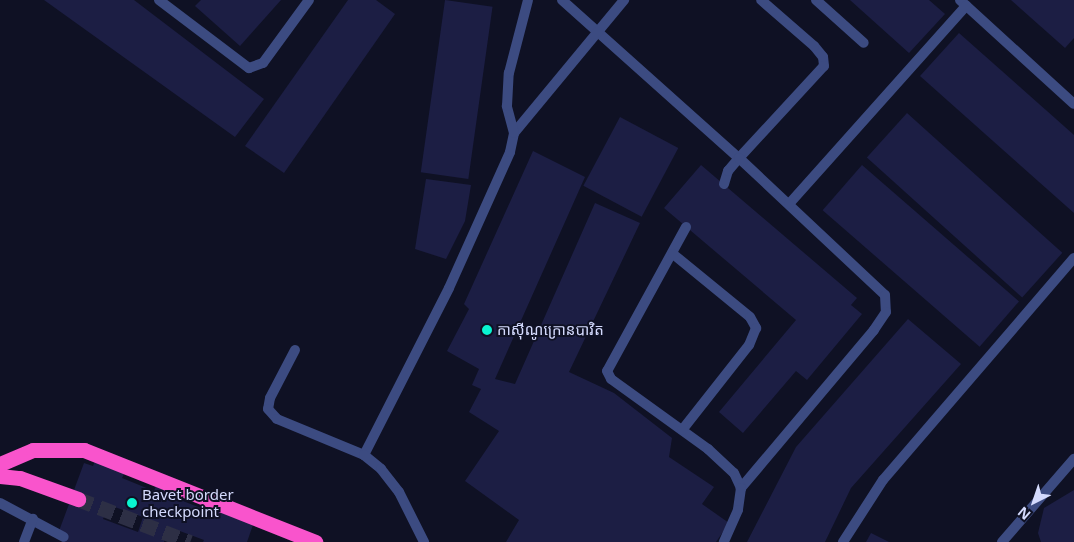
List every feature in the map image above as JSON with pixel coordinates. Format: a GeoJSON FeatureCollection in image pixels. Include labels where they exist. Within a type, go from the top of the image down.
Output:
{"type":"FeatureCollection","features":[{"type":"Feature","properties":{"kind":"highway"},"geometry":{"type":"LineString","coordinates":[[0,464],[32,450],[84,450],[315,542]]}},
{"type":"Feature","properties":{"kind":"highway"},"geometry":{"type":"LineString","coordinates":[[0,476],[20,478],[78,499]]}},
{"type":"Feature","properties":{"kind":"street"},"geometry":{"type":"LineString","coordinates":[[159,0],[249,68],[263,63],[309,0]]}},
{"type":"Feature","properties":{"kind":"street"},"geometry":{"type":"LineString","coordinates":[[364,456],[449,288],[510,152],[514,133],[507,106],[509,73],[528,0]]}},
{"type":"Feature","properties":{"kind":"street"},"geometry":{"type":"LineString","coordinates":[[562,0],[739,158],[885,295],[886,312],[741,488],[738,510],[724,542]]}},
{"type":"Feature","properties":{"kind":"street"},"geometry":{"type":"LineString","coordinates":[[514,133],[624,0]]}},
{"type":"Feature","properties":{"kind":"street"},"geometry":{"type":"LineString","coordinates":[[724,184],[728,171],[739,158],[824,66],[823,57],[814,46],[761,0]]}},
{"type":"Feature","properties":{"kind":"street"},"geometry":{"type":"LineString","coordinates":[[816,0],[864,43]]}},
{"type":"Feature","properties":{"kind":"street"},"geometry":{"type":"LineString","coordinates":[[789,204],[963,3],[1074,104]]}},
{"type":"Feature","properties":{"kind":"street"},"geometry":{"type":"LineString","coordinates":[[686,227],[673,254],[607,371],[611,379],[682,430],[734,473],[741,488]]}},
{"type":"Feature","properties":{"kind":"street"},"geometry":{"type":"LineString","coordinates":[[673,254],[750,317],[756,328],[749,345],[682,430]]}},
{"type":"Feature","properties":{"kind":"street"},"geometry":{"type":"LineString","coordinates":[[843,542],[882,480],[1074,258]]}},
{"type":"Feature","properties":{"kind":"street"},"geometry":{"type":"LineString","coordinates":[[295,350],[270,398],[268,409],[277,419],[364,456],[381,469],[399,492],[424,542]]}},
{"type":"Feature","properties":{"kind":"street"},"geometry":{"type":"LineString","coordinates":[[1002,542],[1074,459]]}},
{"type":"Feature","properties":{"kind":"street"},"geometry":{"type":"LineString","coordinates":[[0,503],[64,537]]}},
{"type":"Feature","properties":{"kind":"street"},"geometry":{"type":"LineString","coordinates":[[24,542],[32,520]]}},
{"type":"Feature","properties":{"kind":"building"},"geometry":{"type":"Polygon","coordinates":[[[44,0],[134,0],[264,99],[235,137],[44,0]]]}},
{"type":"Feature","properties":{"kind":"building"},"geometry":{"type":"Polygon","coordinates":[[[201,0],[281,0],[240,46],[195,6],[201,0]]]}},
{"type":"Feature","properties":{"kind":"building"},"geometry":{"type":"Polygon","coordinates":[[[348,0],[376,0],[395,14],[284,173],[245,146],[348,0]]]}},
{"type":"Feature","properties":{"kind":"building"},"geometry":{"type":"Polygon","coordinates":[[[445,0],[493,7],[468,179],[421,172],[445,0]]]}},
{"type":"Feature","properties":{"kind":"building"},"geometry":{"type":"Polygon","coordinates":[[[850,0],[929,0],[945,14],[909,53],[850,0]]]}},
{"type":"Feature","properties":{"kind":"building"},"geometry":{"type":"Polygon","coordinates":[[[1011,0],[1074,0],[1074,38],[1065,48],[1011,0]]]}},
{"type":"Feature","properties":{"kind":"building"},"geometry":{"type":"Polygon","coordinates":[[[959,33],[1074,135],[1074,213],[920,76],[959,33]]]}},
{"type":"Feature","properties":{"kind":"building"},"geometry":{"type":"Polygon","coordinates":[[[907,113],[1062,253],[1022,297],[867,158],[907,113]]]}},
{"type":"Feature","properties":{"kind":"building"},"geometry":{"type":"Polygon","coordinates":[[[620,117],[678,148],[642,217],[583,186],[620,117]]]}},
{"type":"Feature","properties":{"kind":"building","name":"កាស៊ីណូក្រោនបាវិត"},"geometry":{"type":"Polygon","coordinates":[[[533,151],[585,177],[495,379],[515,384],[595,203],[640,223],[569,372],[614,393],[672,438],[669,457],[714,487],[702,504],[729,523],[716,542],[506,542],[519,520],[465,481],[499,431],[469,412],[481,389],[472,385],[479,369],[447,351],[469,309],[464,304],[533,151]]]}},
{"type":"Feature","properties":{"kind":"building"},"geometry":{"type":"Polygon","coordinates":[[[701,165],[857,298],[851,305],[862,314],[807,380],[796,371],[743,433],[719,412],[796,320],[664,208],[701,165]]]}},
{"type":"Feature","properties":{"kind":"building"},"geometry":{"type":"Polygon","coordinates":[[[862,165],[1019,301],[980,347],[823,210],[862,165]]]}},
{"type":"Feature","properties":{"kind":"building"},"geometry":{"type":"Polygon","coordinates":[[[426,179],[471,185],[465,221],[446,259],[415,249],[426,179]]]}},
{"type":"Feature","properties":{"kind":"building"},"geometry":{"type":"Polygon","coordinates":[[[908,319],[961,364],[851,488],[825,542],[747,542],[796,447],[908,319]]]}},
{"type":"Feature","properties":{"kind":"building","name":"Bavet border checkpoint"},"geometry":{"type":"Polygon","coordinates":[[[95,461],[125,472],[122,478],[154,491],[157,483],[185,494],[183,501],[216,514],[218,508],[254,522],[247,542],[203,542],[204,540],[169,527],[164,542],[62,542],[65,533],[59,531],[69,504],[76,507],[82,493],[74,490],[84,463],[93,466],[95,461]],[[109,505],[103,519],[138,532],[143,517],[109,505]]]}},
{"type":"Feature","properties":{"kind":"building"},"geometry":{"type":"Polygon","coordinates":[[[1074,490],[1074,542],[1041,542],[1038,533],[1044,508],[1074,490]]]}},
{"type":"Feature","properties":{"kind":"building"},"geometry":{"type":"Polygon","coordinates":[[[871,533],[889,542],[866,542],[871,533]]]}},
{"type":"Feature","properties":{"kind":"tunnel"},"geometry":{"type":"LineString","coordinates":[[78,499],[190,542]]}},
{"type":"Feature","properties":{"kind":"place","name":"កាស៊ីណូក្រោនបាវិត"},"geometry":{"type":"Point","coordinates":[487,330]}},
{"type":"Feature","properties":{"kind":"place","name":"Bavet border checkpoint"},"geometry":{"type":"Point","coordinates":[132,503]}}]}
